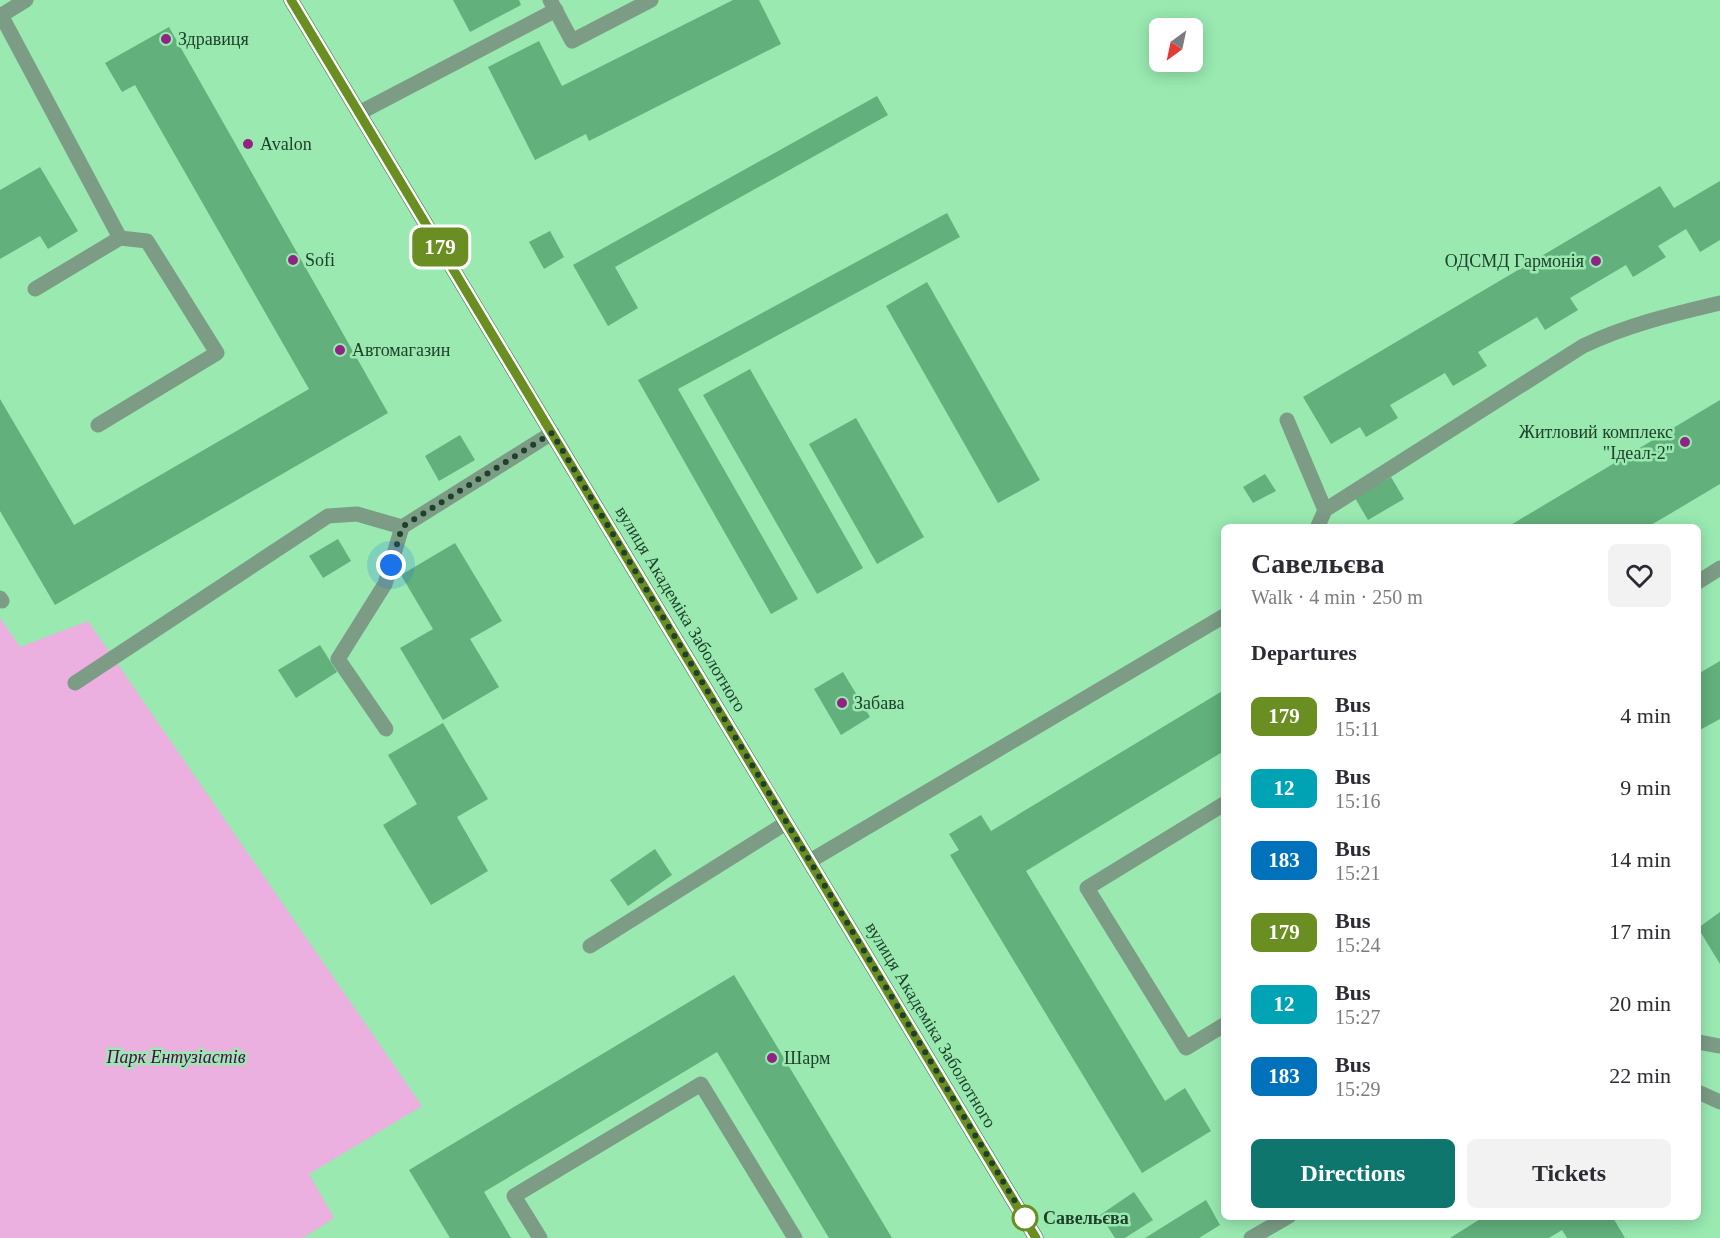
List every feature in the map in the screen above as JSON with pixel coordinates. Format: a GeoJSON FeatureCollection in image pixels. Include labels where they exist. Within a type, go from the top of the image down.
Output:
{"type":"FeatureCollection","features":[{"type":"Feature","properties":{"kind":"main road","name":"вулиця Академіка Заболотного"},"geometry":{"type":"LineString","coordinates":[[291,0],[1036,1238]]}},
{"type":"Feature","properties":{"kind":"lane"},"geometry":{"type":"LineString","coordinates":[[26,0],[1,15],[120,238]]}},
{"type":"Feature","properties":{"kind":"lane"},"geometry":{"type":"LineString","coordinates":[[359,113],[553,5],[572,42],[651,0]]}},
{"type":"Feature","properties":{"kind":"lane"},"geometry":{"type":"LineString","coordinates":[[34,289],[120,238],[147,241],[217,353],[98,425]]}},
{"type":"Feature","properties":{"kind":"lane"},"geometry":{"type":"LineString","coordinates":[[1319,524],[1325,510],[1583,346],[1614,331],[1720,303]]}},
{"type":"Feature","properties":{"kind":"lane"},"geometry":{"type":"LineString","coordinates":[[1287,420],[1325,510]]}},
{"type":"Feature","properties":{"kind":"lane"},"geometry":{"type":"LineString","coordinates":[[386,729],[338,659],[385,584],[402,527],[552,433]]}},
{"type":"Feature","properties":{"kind":"lane"},"geometry":{"type":"LineString","coordinates":[[75,683],[328,516],[357,514],[402,527]]}},
{"type":"Feature","properties":{"kind":"lane"},"geometry":{"type":"LineString","coordinates":[[1701,580],[1720,568]]}},
{"type":"Feature","properties":{"kind":"lane"},"geometry":{"type":"LineString","coordinates":[[810,861],[1221,618]]}},
{"type":"Feature","properties":{"kind":"lane"},"geometry":{"type":"LineString","coordinates":[[1221,806],[1087,888],[1186,1048],[1221,1027]]}},
{"type":"Feature","properties":{"kind":"lane"},"geometry":{"type":"LineString","coordinates":[[590,946],[786,823]]}},
{"type":"Feature","properties":{"kind":"lane"},"geometry":{"type":"LineString","coordinates":[[1701,1043],[1720,1046]]}},
{"type":"Feature","properties":{"kind":"lane"},"geometry":{"type":"LineString","coordinates":[[540,1238],[514,1196],[701,1084],[795,1238]]}},
{"type":"Feature","properties":{"kind":"lane"},"geometry":{"type":"LineString","coordinates":[[1701,1093],[1720,1102]]}},
{"type":"Feature","properties":{"kind":"lane"},"geometry":{"type":"LineString","coordinates":[[1251,1238],[1282,1220]]}},
{"type":"Feature","properties":{"kind":"green space","name":"Парк Ентузіастів"},"geometry":{"type":"Polygon","coordinates":[[[0,618],[20,647],[88,621],[422,1106],[309,1174],[334,1218],[303,1238],[0,1238],[0,618]]]}},
{"type":"Feature","properties":{"kind":"building"},"geometry":{"type":"Polygon","coordinates":[[[453,0],[519,0],[521,5],[470,32],[453,0]]]}},
{"type":"Feature","properties":{"kind":"building"},"geometry":{"type":"Polygon","coordinates":[[[733,0],[759,0],[781,44],[589,141],[586,134],[535,160],[488,67],[539,41],[562,86],[733,0]]]}},
{"type":"Feature","properties":{"kind":"building"},"geometry":{"type":"Polygon","coordinates":[[[169,27],[388,413],[55,605],[0,511],[0,399],[74,525],[309,389],[135,85],[122,92],[105,63],[169,27]]]}},
{"type":"Feature","properties":{"kind":"building"},"geometry":{"type":"Polygon","coordinates":[[[877,96],[888,115],[615,267],[638,308],[608,326],[573,265],[877,96]]]}},
{"type":"Feature","properties":{"kind":"building"},"geometry":{"type":"Polygon","coordinates":[[[40,167],[78,231],[48,249],[40,236],[0,259],[0,190],[40,167]]]}},
{"type":"Feature","properties":{"kind":"building"},"geometry":{"type":"Polygon","coordinates":[[[1720,181],[1720,240],[1700,252],[1686,229],[1658,246],[1666,257],[1633,277],[1626,265],[1570,298],[1578,310],[1545,330],[1537,317],[1478,352],[1487,366],[1453,386],[1445,373],[1390,405],[1398,418],[1366,437],[1360,427],[1331,444],[1303,397],[1660,186],[1674,208],[1720,181]]]}},
{"type":"Feature","properties":{"kind":"building"},"geometry":{"type":"Polygon","coordinates":[[[947,213],[960,237],[678,389],[798,599],[771,614],[638,380],[947,213]]]}},
{"type":"Feature","properties":{"kind":"building"},"geometry":{"type":"Polygon","coordinates":[[[550,231],[564,257],[544,269],[529,242],[550,231]]]}},
{"type":"Feature","properties":{"kind":"building"},"geometry":{"type":"Polygon","coordinates":[[[927,282],[1040,480],[998,503],[886,306],[927,282]]]}},
{"type":"Feature","properties":{"kind":"building"},"geometry":{"type":"Polygon","coordinates":[[[750,369],[863,568],[817,594],[703,395],[750,369]]]}},
{"type":"Feature","properties":{"kind":"building","name":"Житловий комплекс \"Ідеал-2\""},"geometry":{"type":"Polygon","coordinates":[[[1720,400],[1720,484],[1652,524],[1512,524],[1720,400]]]}},
{"type":"Feature","properties":{"kind":"building"},"geometry":{"type":"Polygon","coordinates":[[[856,418],[924,537],[877,564],[809,444],[856,418]]]}},
{"type":"Feature","properties":{"kind":"building"},"geometry":{"type":"Polygon","coordinates":[[[460,435],[475,460],[439,481],[425,456],[460,435]]]}},
{"type":"Feature","properties":{"kind":"building"},"geometry":{"type":"Polygon","coordinates":[[[1265,474],[1276,491],[1253,503],[1243,487],[1265,474]]]}},
{"type":"Feature","properties":{"kind":"building"},"geometry":{"type":"Polygon","coordinates":[[[1391,477],[1404,499],[1368,520],[1355,498],[1391,477]]]}},
{"type":"Feature","properties":{"kind":"building"},"geometry":{"type":"Polygon","coordinates":[[[338,539],[351,561],[323,578],[309,556],[338,539]]]}},
{"type":"Feature","properties":{"kind":"building"},"geometry":{"type":"Polygon","coordinates":[[[455,543],[502,621],[470,639],[499,687],[443,720],[400,648],[433,629],[401,575],[455,543]]]}},
{"type":"Feature","properties":{"kind":"building"},"geometry":{"type":"Polygon","coordinates":[[[320,645],[337,672],[296,698],[278,670],[320,645]]]}},
{"type":"Feature","properties":{"kind":"building"},"geometry":{"type":"Polygon","coordinates":[[[1720,661],[1720,719],[1701,729],[1701,672],[1720,661]]]}},
{"type":"Feature","properties":{"kind":"building","name":"Забава"},"geometry":{"type":"Polygon","coordinates":[[[843,672],[870,717],[841,735],[814,689],[843,672]]]}},
{"type":"Feature","properties":{"kind":"building"},"geometry":{"type":"Polygon","coordinates":[[[1221,692],[1221,753],[1026,871],[1165,1101],[1185,1088],[1211,1131],[1142,1173],[950,855],[959,850],[949,834],[981,815],[991,831],[1221,692]]]}},
{"type":"Feature","properties":{"kind":"building"},"geometry":{"type":"Polygon","coordinates":[[[443,723],[488,799],[457,817],[488,871],[431,905],[383,825],[417,804],[388,755],[443,723]]]}},
{"type":"Feature","properties":{"kind":"building"},"geometry":{"type":"Polygon","coordinates":[[[655,849],[672,875],[628,906],[610,880],[655,849]]]}},
{"type":"Feature","properties":{"kind":"building"},"geometry":{"type":"Polygon","coordinates":[[[1720,912],[1720,964],[1701,933],[1701,926],[1720,912]]]}},
{"type":"Feature","properties":{"kind":"building"},"geometry":{"type":"Polygon","coordinates":[[[734,975],[892,1238],[829,1238],[717,1052],[484,1192],[511,1238],[450,1238],[409,1170],[734,975]]]}},
{"type":"Feature","properties":{"kind":"building"},"geometry":{"type":"Polygon","coordinates":[[[1134,1192],[1153,1220],[1125,1238],[1115,1238],[1100,1215],[1134,1192]]]}},
{"type":"Feature","properties":{"kind":"building"},"geometry":{"type":"Polygon","coordinates":[[[1206,1200],[1220,1225],[1199,1238],[1145,1238],[1206,1200]]]}},
{"type":"Feature","properties":{"kind":"building"},"geometry":{"type":"Polygon","coordinates":[[[1479,1220],[1614,1220],[1625,1238],[1567,1238],[1562,1230],[1549,1238],[1450,1238],[1479,1220]]]}},
{"type":"Feature","properties":{"kind":"bus line","name":"179"},"geometry":{"type":"LineString","coordinates":[[291,0],[1036,1238]]}},
{"type":"Feature","properties":{"kind":"place","name":"Здравиця"},"geometry":{"type":"Point","coordinates":[166,39]}},
{"type":"Feature","properties":{"kind":"place","name":"Avalon"},"geometry":{"type":"Point","coordinates":[248,144]}},
{"type":"Feature","properties":{"kind":"place","name":"Sofi"},"geometry":{"type":"Point","coordinates":[293,260]}},
{"type":"Feature","properties":{"kind":"place","name":"ОДСМД Гармонія"},"geometry":{"type":"Point","coordinates":[1596,261]}},
{"type":"Feature","properties":{"kind":"place","name":"Автомагазин"},"geometry":{"type":"Point","coordinates":[340,350]}},
{"type":"Feature","properties":{"kind":"place","name":"Житловий комплекс \"Ідеал-2\""},"geometry":{"type":"Point","coordinates":[1685,442]}},
{"type":"Feature","properties":{"kind":"place","name":"Забава"},"geometry":{"type":"Point","coordinates":[842,703]}},
{"type":"Feature","properties":{"kind":"place","name":"Шарм"},"geometry":{"type":"Point","coordinates":[772,1058]}},
{"type":"Feature","properties":{"kind":"place","name":"Савельєва"},"geometry":{"type":"Point","coordinates":[1025,1218]}},
{"type":"Feature","properties":{"kind":"route"},"geometry":{"type":"LineString","coordinates":[[391,565],[402,527],[552,433],[1025,1218]]}}]}
